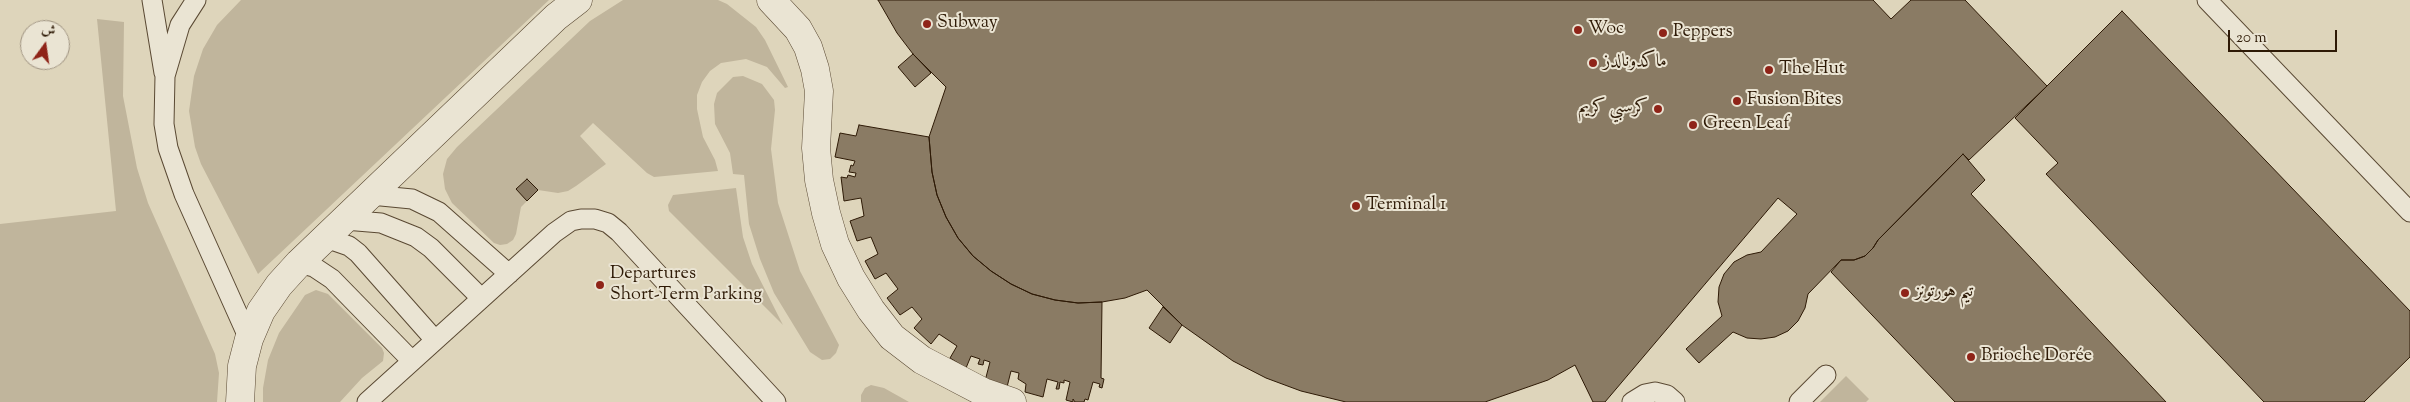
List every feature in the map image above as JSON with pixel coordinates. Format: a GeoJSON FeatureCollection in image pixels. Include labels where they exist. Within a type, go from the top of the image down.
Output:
{"type":"FeatureCollection","features":[{"type":"Feature","properties":{"kind":"street"},"geometry":{"type":"LineString","coordinates":[[240,402],[242,366],[249,339],[261,311],[279,285],[299,263],[556,17],[578,0]]}},
{"type":"Feature","properties":{"kind":"street"},"geometry":{"type":"LineString","coordinates":[[771,0],[798,29],[808,47],[815,69],[819,91],[816,148],[819,180],[826,213],[836,244],[851,278],[871,310],[892,337],[922,360],[983,392],[1012,402]]}},
{"type":"Feature","properties":{"kind":"lane"},"geometry":{"type":"LineString","coordinates":[[152,0],[165,76],[164,124],[174,171],[249,339]]}},
{"type":"Feature","properties":{"kind":"lane"},"geometry":{"type":"LineString","coordinates":[[165,76],[180,25],[182,0]]}},
{"type":"Feature","properties":{"kind":"lane"},"geometry":{"type":"LineString","coordinates":[[180,25],[196,0]]}},
{"type":"Feature","properties":{"kind":"lane"},"geometry":{"type":"LineString","coordinates":[[2207,0],[2410,212]]}},
{"type":"Feature","properties":{"kind":"lane"},"geometry":{"type":"LineString","coordinates":[[371,195],[412,200],[439,212],[508,274]]}},
{"type":"Feature","properties":{"kind":"lane"},"geometry":{"type":"LineString","coordinates":[[367,402],[562,226],[571,221],[595,219],[608,223],[619,232],[776,402]]}},
{"type":"Feature","properties":{"kind":"lane"},"geometry":{"type":"LineString","coordinates":[[335,229],[381,223],[416,237],[431,248],[480,298]]}},
{"type":"Feature","properties":{"kind":"lane"},"geometry":{"type":"LineString","coordinates":[[335,229],[358,252],[435,340]]}},
{"type":"Feature","properties":{"kind":"lane"},"geometry":{"type":"LineString","coordinates":[[299,263],[314,267],[332,278],[412,361]]}},
{"type":"Feature","properties":{"kind":"lane"},"geometry":{"type":"LineString","coordinates":[[1799,402],[1826,375]]}},
{"type":"Feature","properties":{"kind":"lane"},"geometry":{"type":"LineString","coordinates":[[1632,402],[1645,394],[1655,392],[1667,395],[1675,402]]}},
{"type":"Feature","properties":{"kind":"shaded area"},"geometry":{"type":"Polygon","coordinates":[[[241,0],[549,0],[258,274],[201,164],[195,147],[189,111],[194,76],[203,49],[217,25],[241,0]]]}},
{"type":"Feature","properties":{"kind":"shaded area"},"geometry":{"type":"Polygon","coordinates":[[[623,0],[718,0],[727,4],[756,27],[765,40],[788,87],[785,88],[767,67],[746,59],[721,63],[710,71],[702,82],[697,95],[697,109],[703,137],[715,160],[718,171],[654,177],[647,173],[593,123],[580,136],[606,164],[568,191],[558,193],[538,190],[527,179],[527,201],[521,207],[516,234],[513,240],[507,244],[500,245],[494,243],[452,203],[445,189],[443,174],[447,159],[457,147],[590,21],[623,0]]]}},
{"type":"Feature","properties":{"kind":"shaded area"},"geometry":{"type":"Polygon","coordinates":[[[97,19],[124,22],[123,96],[137,168],[148,203],[215,354],[219,373],[217,402],[0,402],[0,224],[116,211],[97,19]]]}},
{"type":"Feature","properties":{"kind":"shaded area"},"geometry":{"type":"Polygon","coordinates":[[[743,76],[762,84],[774,100],[775,110],[771,149],[778,203],[800,271],[839,345],[836,353],[830,359],[822,360],[810,352],[774,293],[760,259],[749,224],[744,175],[733,174],[730,153],[715,124],[714,104],[717,93],[733,77],[743,76]]]}},
{"type":"Feature","properties":{"kind":"shaded area"},"geometry":{"type":"Polygon","coordinates":[[[736,188],[743,237],[752,264],[783,325],[669,211],[668,205],[673,195],[736,188]]]}},
{"type":"Feature","properties":{"kind":"shaded area"},"geometry":{"type":"Polygon","coordinates":[[[316,290],[328,294],[382,348],[384,353],[383,361],[362,378],[340,402],[263,402],[263,388],[268,360],[279,333],[305,295],[316,290]]]}},
{"type":"Feature","properties":{"kind":"shaded area"},"geometry":{"type":"Polygon","coordinates":[[[1846,376],[1869,399],[1866,402],[1820,402],[1846,376]]]}},
{"type":"Feature","properties":{"kind":"shaded area"},"geometry":{"type":"Polygon","coordinates":[[[871,385],[884,388],[909,402],[861,402],[861,395],[865,388],[871,385]]]}},
{"type":"Feature","properties":{"kind":"building","name":"Terminal 1"},"geometry":{"type":"Polygon","coordinates":[[[878,0],[1873,0],[1891,19],[1911,0],[1965,0],[2047,86],[1969,160],[1963,154],[1878,240],[1865,256],[1854,260],[1841,260],[1808,294],[1805,308],[1798,321],[1788,331],[1775,337],[1747,338],[1733,332],[1699,363],[1686,349],[1722,316],[1718,302],[1719,287],[1724,274],[1734,262],[1747,255],[1761,252],[1797,214],[1778,198],[1605,402],[1593,402],[1575,365],[1548,380],[1485,402],[1346,402],[1301,391],[1266,378],[1233,361],[1182,325],[1147,290],[1125,298],[1102,302],[1078,303],[1055,300],[1032,294],[1011,284],[973,256],[958,238],[946,217],[937,195],[932,172],[929,137],[946,87],[913,54],[897,33],[878,0]]]}},
{"type":"Feature","properties":{"kind":"building"},"geometry":{"type":"Polygon","coordinates":[[[2122,11],[2410,311],[2410,357],[2364,402],[2264,402],[2046,174],[2058,163],[2015,118],[2122,11]]]}},
{"type":"Feature","properties":{"kind":"building"},"geometry":{"type":"Polygon","coordinates":[[[913,54],[931,73],[915,87],[898,67],[913,54]]]}},
{"type":"Feature","properties":{"kind":"building"},"geometry":{"type":"Polygon","coordinates":[[[859,125],[929,137],[932,172],[937,195],[946,217],[958,238],[973,256],[991,271],[1011,284],[1032,294],[1078,303],[1102,302],[1101,378],[1104,379],[1102,388],[1099,387],[1100,384],[1093,382],[1088,400],[1075,402],[1073,399],[1073,402],[1066,400],[1070,382],[1064,380],[1064,383],[1060,382],[1059,389],[1056,389],[1058,382],[1047,379],[1043,397],[1025,392],[1026,384],[1018,379],[1019,373],[1011,371],[1007,387],[985,381],[990,362],[984,360],[983,365],[978,364],[980,359],[971,356],[966,368],[950,358],[957,346],[939,334],[931,344],[914,328],[922,319],[912,307],[900,315],[887,298],[898,289],[886,273],[875,279],[865,261],[878,254],[871,237],[857,241],[850,221],[864,216],[861,198],[844,201],[841,177],[847,178],[848,175],[855,177],[856,173],[849,172],[851,165],[853,166],[855,161],[835,157],[840,133],[856,136],[859,125]]]}},
{"type":"Feature","properties":{"kind":"building"},"geometry":{"type":"Polygon","coordinates":[[[1963,154],[1985,180],[1971,194],[2166,402],[1955,402],[1831,272],[1841,260],[1854,260],[1865,256],[1878,240],[1963,154]]]}},
{"type":"Feature","properties":{"kind":"building"},"geometry":{"type":"Polygon","coordinates":[[[527,179],[538,190],[527,201],[516,189],[527,179]]]}},
{"type":"Feature","properties":{"kind":"building"},"geometry":{"type":"Polygon","coordinates":[[[1163,307],[1182,325],[1170,343],[1149,328],[1163,307]]]}},
{"type":"Feature","properties":{"kind":"place","name":"Subway"},"geometry":{"type":"Point","coordinates":[927,24]}},
{"type":"Feature","properties":{"kind":"place","name":"Woc"},"geometry":{"type":"Point","coordinates":[1578,30]}},
{"type":"Feature","properties":{"kind":"place","name":"Peppers"},"geometry":{"type":"Point","coordinates":[1663,33]}},
{"type":"Feature","properties":{"kind":"place","name":"ماكدونالدز"},"geometry":{"type":"Point","coordinates":[1593,63]}},
{"type":"Feature","properties":{"kind":"place","name":"The Hut"},"geometry":{"type":"Point","coordinates":[1769,70]}},
{"type":"Feature","properties":{"kind":"place","name":"Fusion Bites"},"geometry":{"type":"Point","coordinates":[1737,101]}},
{"type":"Feature","properties":{"kind":"place","name":"كرسبي كريم"},"geometry":{"type":"Point","coordinates":[1658,109]}},
{"type":"Feature","properties":{"kind":"place","name":"Green Leaf"},"geometry":{"type":"Point","coordinates":[1693,125]}},
{"type":"Feature","properties":{"kind":"place","name":"Terminal 1"},"geometry":{"type":"Point","coordinates":[1356,206]}},
{"type":"Feature","properties":{"kind":"place","name":"Departures Short-Term Parking"},"geometry":{"type":"Point","coordinates":[600,285]}},
{"type":"Feature","properties":{"kind":"place","name":"تيم هورتونز"},"geometry":{"type":"Point","coordinates":[1905,293]}},
{"type":"Feature","properties":{"kind":"place","name":"Brioche Dorée"},"geometry":{"type":"Point","coordinates":[1971,357]}}]}
